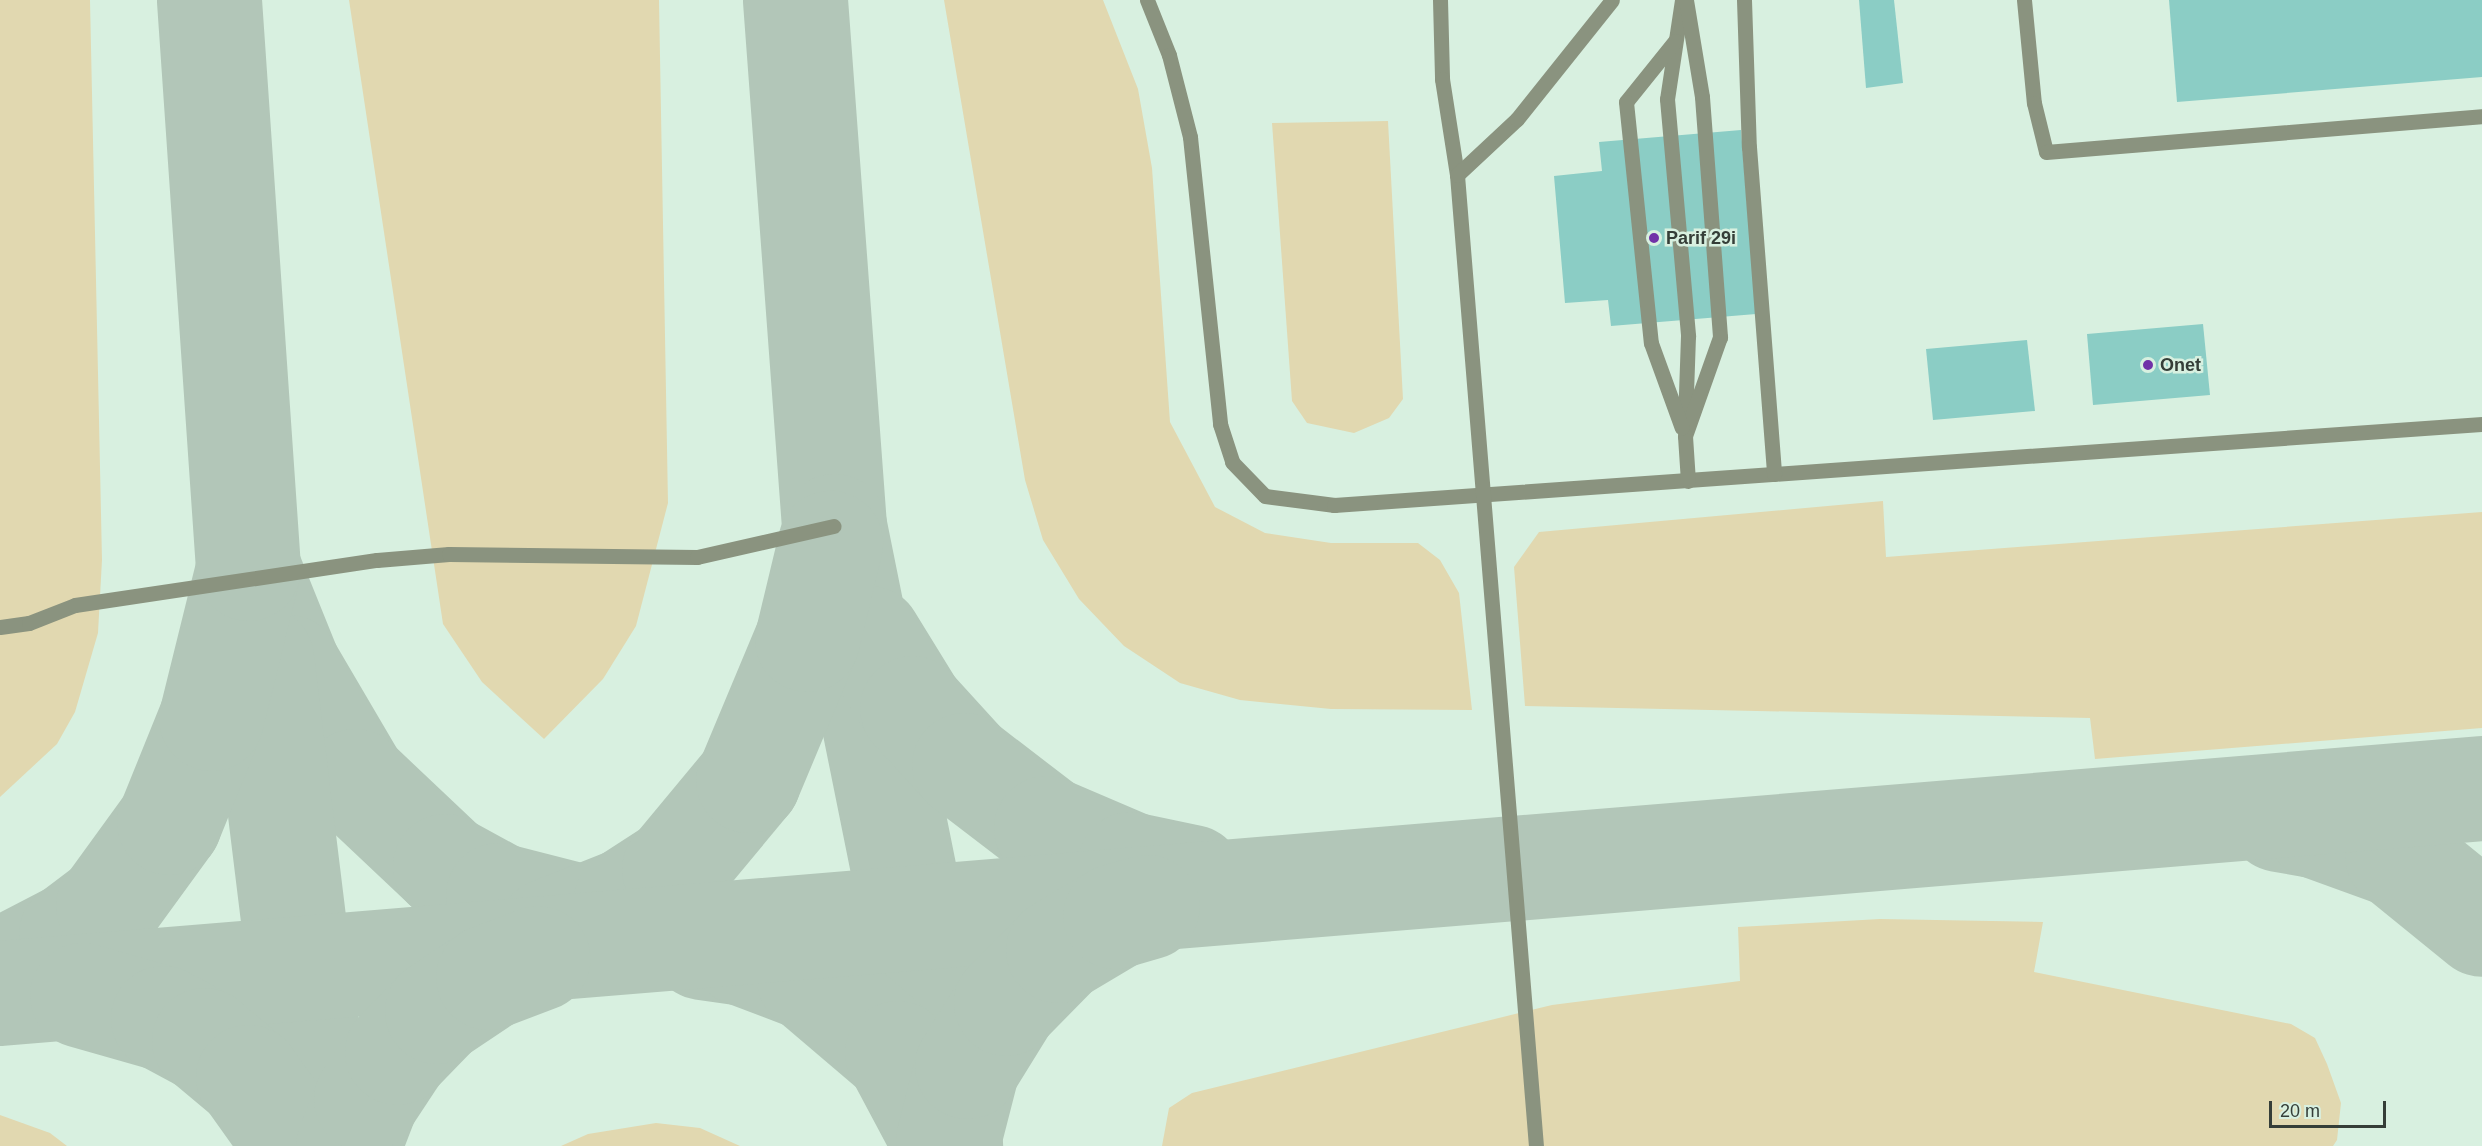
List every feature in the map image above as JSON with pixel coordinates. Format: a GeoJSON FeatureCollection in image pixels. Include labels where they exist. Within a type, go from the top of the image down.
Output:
{"type":"FeatureCollection","features":[{"type":"Feature","properties":{"kind":"lane"},"geometry":{"type":"LineString","coordinates":[[1147,0],[1169,55],[1190,137],[1220,424],[1232,462],[1265,496],[1334,505],[2482,424]]}},
{"type":"Feature","properties":{"kind":"lane"},"geometry":{"type":"LineString","coordinates":[[1440,0],[1443,79],[1457,175],[1479,493],[1536,1146]]}},
{"type":"Feature","properties":{"kind":"lane"},"geometry":{"type":"LineString","coordinates":[[1457,175],[1517,119],[1612,0]]}},
{"type":"Feature","properties":{"kind":"lane"},"geometry":{"type":"LineString","coordinates":[[1682,0],[1666,99],[1688,336],[1685,436],[1688,481]]}},
{"type":"Feature","properties":{"kind":"lane"},"geometry":{"type":"LineString","coordinates":[[1685,436],[1720,337],[1702,97],[1686,0]]}},
{"type":"Feature","properties":{"kind":"lane"},"geometry":{"type":"LineString","coordinates":[[1744,0],[1749,147],[1774,474]]}},
{"type":"Feature","properties":{"kind":"lane"},"geometry":{"type":"LineString","coordinates":[[2024,0],[2034,103],[2046,152],[2482,117]]}},
{"type":"Feature","properties":{"kind":"lane"},"geometry":{"type":"LineString","coordinates":[[1675,41],[1626,102],[1651,343],[1685,436]]}},
{"type":"Feature","properties":{"kind":"lane"},"geometry":{"type":"LineString","coordinates":[[0,627],[29,623],[75,605],[377,560],[449,554],[697,557],[834,526]]}},
{"type":"Feature","properties":{"kind":"shaded area"},"geometry":{"type":"Polygon","coordinates":[[[0,0],[90,0],[102,560],[98,633],[75,712],[57,744],[0,797],[0,0]]]}},
{"type":"Feature","properties":{"kind":"shaded area"},"geometry":{"type":"Polygon","coordinates":[[[349,0],[659,0],[668,503],[636,626],[603,679],[544,739],[482,682],[443,624],[349,0]]]}},
{"type":"Feature","properties":{"kind":"shaded area"},"geometry":{"type":"Polygon","coordinates":[[[944,0],[1103,0],[1138,89],[1152,168],[1170,422],[1215,507],[1265,533],[1331,543],[1418,543],[1440,560],[1459,593],[1472,710],[1331,709],[1240,700],[1180,683],[1124,646],[1079,599],[1043,540],[1025,480],[944,0]]]}},
{"type":"Feature","properties":{"kind":"shaded area"},"geometry":{"type":"Polygon","coordinates":[[[1388,121],[1403,399],[1389,418],[1354,433],[1307,423],[1292,401],[1272,123],[1388,121]]]}},
{"type":"Feature","properties":{"kind":"shaded area"},"geometry":{"type":"Polygon","coordinates":[[[1883,501],[1886,557],[2482,512],[2482,728],[2095,759],[2090,718],[1525,706],[1514,567],[1539,532],[1883,501]]]}},
{"type":"Feature","properties":{"kind":"shaded area"},"geometry":{"type":"Polygon","coordinates":[[[1880,919],[2043,922],[2034,972],[2291,1024],[2315,1038],[2327,1064],[2341,1103],[2337,1140],[2333,1146],[1162,1146],[1169,1108],[1192,1093],[1552,1005],[1740,981],[1738,927],[1880,919]]]}},
{"type":"Feature","properties":{"kind":"shaded area"},"geometry":{"type":"Polygon","coordinates":[[[0,1115],[50,1133],[67,1146],[0,1146],[0,1115]]]}},
{"type":"Feature","properties":{"kind":"shaded area"},"geometry":{"type":"Polygon","coordinates":[[[656,1123],[700,1128],[740,1146],[561,1146],[588,1134],[656,1123]]]}},
{"type":"Feature","properties":{"kind":"building"},"geometry":{"type":"Polygon","coordinates":[[[1859,0],[1894,0],[1903,83],[1866,88],[1859,0]]]}},
{"type":"Feature","properties":{"kind":"building"},"geometry":{"type":"Polygon","coordinates":[[[2169,0],[2482,0],[2482,77],[2177,102],[2169,0]]]}},
{"type":"Feature","properties":{"kind":"building","name":"Parif 29i"},"geometry":{"type":"Polygon","coordinates":[[[1741,130],[1756,314],[1611,326],[1608,300],[1565,303],[1554,176],[1602,171],[1599,142],[1741,130]]]}},
{"type":"Feature","properties":{"kind":"building","name":"Onet"},"geometry":{"type":"Polygon","coordinates":[[[2203,324],[2210,395],[2093,405],[2087,334],[2203,324]]]}},
{"type":"Feature","properties":{"kind":"building"},"geometry":{"type":"Polygon","coordinates":[[[2027,340],[2035,411],[1933,420],[1926,349],[2027,340]]]}},
{"type":"Feature","properties":{"kind":"taxiway"},"geometry":{"type":"LineString","coordinates":[[0,971],[71,934],[108,906],[169,822],[211,718],[248,568],[209,0]]}},
{"type":"Feature","properties":{"kind":"taxiway"},"geometry":{"type":"LineString","coordinates":[[795,0],[834,526],[913,919],[950,1146]]}},
{"type":"Feature","properties":{"kind":"taxiway"},"geometry":{"type":"LineString","coordinates":[[550,930],[626,900],[674,869],[748,780],[807,639],[830,543]]}},
{"type":"Feature","properties":{"kind":"taxiway"},"geometry":{"type":"LineString","coordinates":[[248,568],[288,667],[355,781],[445,866],[498,895],[611,924]]}},
{"type":"Feature","properties":{"kind":"taxiway"},"geometry":{"type":"LineString","coordinates":[[869,638],[912,708],[964,765],[1046,828],[1130,864],[1191,877]]}},
{"type":"Feature","properties":{"kind":"taxiway"},"geometry":{"type":"LineString","coordinates":[[261,658],[321,1146]]}},
{"type":"Feature","properties":{"kind":"taxiway"},"geometry":{"type":"LineString","coordinates":[[0,993],[2482,788]]}},
{"type":"Feature","properties":{"kind":"taxiway"},"geometry":{"type":"LineString","coordinates":[[2279,819],[2317,826],[2397,855],[2482,924]]}},
{"type":"Feature","properties":{"kind":"taxiway"},"geometry":{"type":"LineString","coordinates":[[948,1140],[967,1066],[1006,1003],[1058,950],[1115,916],[1147,907]]}},
{"type":"Feature","properties":{"kind":"taxiway"},"geometry":{"type":"LineString","coordinates":[[702,947],[743,953],[809,978],[897,1053],[938,1130]]}},
{"type":"Feature","properties":{"kind":"taxiway"},"geometry":{"type":"LineString","coordinates":[[348,1146],[366,1099],[397,1052],[437,1011],[488,977],[538,958]]}},
{"type":"Feature","properties":{"kind":"taxiway"},"geometry":{"type":"LineString","coordinates":[[82,995],[163,1018],[204,1040],[248,1077],[297,1146]]}},
{"type":"Feature","properties":{"kind":"place","name":"Parif 29i"},"geometry":{"type":"Point","coordinates":[1654,238]}},
{"type":"Feature","properties":{"kind":"place","name":"Onet"},"geometry":{"type":"Point","coordinates":[2148,365]}}]}
